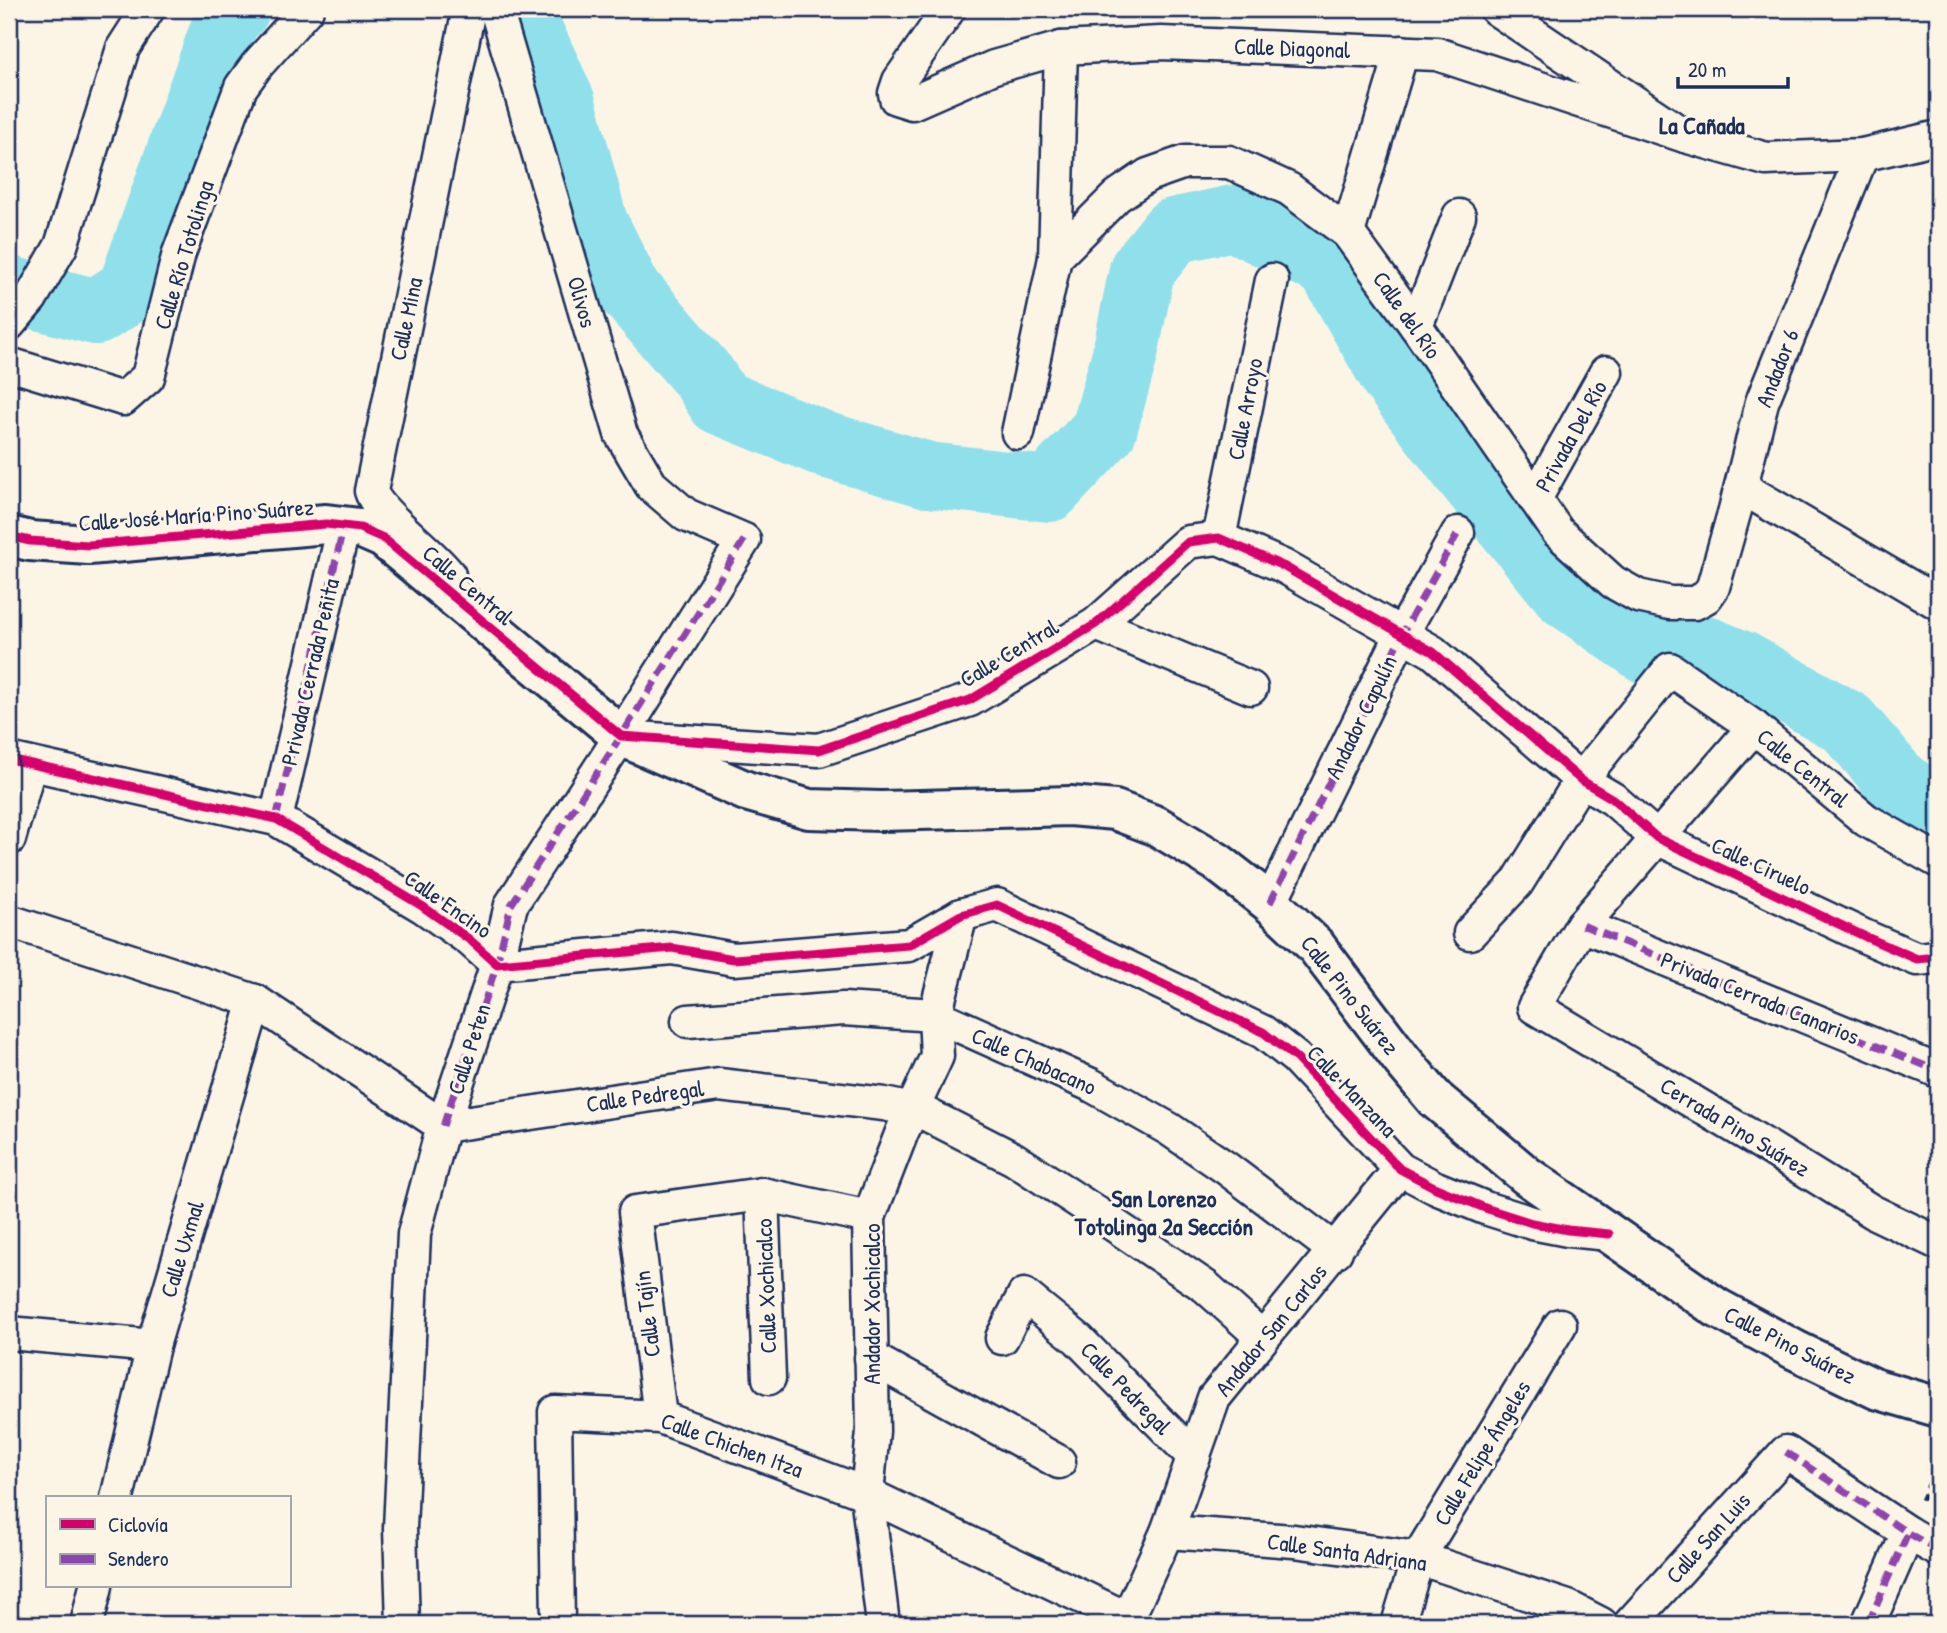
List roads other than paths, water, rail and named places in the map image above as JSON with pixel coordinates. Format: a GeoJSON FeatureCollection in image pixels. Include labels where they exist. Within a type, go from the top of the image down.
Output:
{"type":"FeatureCollection","features":[{"type":"Feature","properties":{"kind":"street"},"geometry":{"type":"LineString","coordinates":[[9,324],[31,298],[61,246],[123,48],[148,9]]}},
{"type":"Feature","properties":{"kind":"street","name":"Calle Río Totolinga"},"geometry":{"type":"LineString","coordinates":[[9,364],[123,399],[148,377],[179,253],[241,87],[307,9]]}},
{"type":"Feature","properties":{"kind":"street","name":"Calle Mina"},"geometry":{"type":"LineString","coordinates":[[455,600],[449,574],[379,506],[372,491],[469,9]]}},
{"type":"Feature","properties":{"kind":"street","name":"Olivos"},"geometry":{"type":"LineString","coordinates":[[496,9],[621,434],[651,485],[686,515],[744,540]]}},
{"type":"Feature","properties":{"kind":"street","name":"Calle Diagonal"},"geometry":{"type":"LineString","coordinates":[[949,9],[899,81],[896,98],[912,103],[994,67],[1061,48],[1161,43],[1402,52],[1437,54],[1685,136],[1766,159],[1862,155],[1938,137]]}},
{"type":"Feature","properties":{"kind":"street"},"geometry":{"type":"LineString","coordinates":[[1496,9],[1685,136]]}},
{"type":"Feature","properties":{"kind":"street"},"geometry":{"type":"LineString","coordinates":[[1018,433],[1055,258],[1061,48]]}},
{"type":"Feature","properties":{"kind":"street"},"geometry":{"type":"LineString","coordinates":[[1348,233],[1402,52]]}},
{"type":"Feature","properties":{"kind":"street","name":"Andador 6"},"geometry":{"type":"LineString","coordinates":[[1713,587],[1762,402],[1862,155]]}},
{"type":"Feature","properties":{"kind":"street","name":"Calle del Río"},"geometry":{"type":"LineString","coordinates":[[1055,258],[1117,196],[1148,176],[1185,162],[1229,162],[1289,189],[1348,233],[1416,326],[1558,533],[1613,582],[1638,596],[1670,603],[1695,603],[1706,597],[1713,587]]}},
{"type":"Feature","properties":{"kind":"street"},"geometry":{"type":"LineString","coordinates":[[1416,326],[1459,216]]}},
{"type":"Feature","properties":{"kind":"street","name":"Calle Arroyo"},"geometry":{"type":"LineString","coordinates":[[1219,538],[1272,280]]}},
{"type":"Feature","properties":{"kind":"street","name":"Privada Del Río"},"geometry":{"type":"LineString","coordinates":[[1535,499],[1606,372]]}},
{"type":"Feature","properties":{"kind":"street"},"geometry":{"type":"LineString","coordinates":[[1741,486],[1938,603]]}},
{"type":"Feature","properties":{"kind":"street","name":"Calle José María Pino Suárez"},"geometry":{"type":"LineString","coordinates":[[9,536],[30,541],[89,545],[326,524],[344,525]]}},
{"type":"Feature","properties":{"kind":"street","name":"Calle Central"},"geometry":{"type":"LineString","coordinates":[[344,525],[360,528],[383,538],[621,736],[819,750],[971,700],[1096,624],[1188,542],[1219,538]]}},
{"type":"Feature","properties":{"kind":"street","name":"Privada Cerrada Peñita"},"geometry":{"type":"LineString","coordinates":[[276,819],[344,525]]}},
{"type":"Feature","properties":{"kind":"street","name":"Andador Capulín"},"geometry":{"type":"LineString","coordinates":[[1270,903],[1402,634],[1458,533]]}},
{"type":"Feature","properties":{"kind":"street"},"geometry":{"type":"LineString","coordinates":[[1219,538],[1283,566],[1433,652],[1581,780],[1517,883],[1470,933]]}},
{"type":"Feature","properties":{"kind":"street","name":"Calle Peten"},"geometry":{"type":"LineString","coordinates":[[403,1624],[400,1528],[414,1234],[443,1126],[497,964],[511,905],[744,540]]}},
{"type":"Feature","properties":{"kind":"street"},"geometry":{"type":"LineString","coordinates":[[1096,624],[1251,688]]}},
{"type":"Feature","properties":{"kind":"street","name":"Calle Central"},"geometry":{"type":"LineString","coordinates":[[1581,780],[1670,669],[1754,727],[1866,820],[1938,861]]}},
{"type":"Feature","properties":{"kind":"street"},"geometry":{"type":"LineString","coordinates":[[1582,925],[1754,727]]}},
{"type":"Feature","properties":{"kind":"street","name":"Calle Pino Suárez"},"geometry":{"type":"LineString","coordinates":[[621,736],[746,791],[809,809],[881,811],[1070,806],[1115,810],[1157,826],[1217,862],[1270,903],[1315,945],[1435,1099],[1527,1176],[1717,1308],[1876,1388],[1938,1407]]}},
{"type":"Feature","properties":{"kind":"street"},"geometry":{"type":"LineString","coordinates":[[9,839],[19,762]]}},
{"type":"Feature","properties":{"kind":"street","name":"Calle Encino"},"geometry":{"type":"LineString","coordinates":[[19,762],[276,819],[422,906],[470,940],[497,964],[672,948],[734,959],[909,944],[961,915]]}},
{"type":"Feature","properties":{"kind":"street","name":"Calle Ciruelo"},"geometry":{"type":"LineString","coordinates":[[1581,780],[1613,799],[1657,838],[1917,959],[1938,957]]}},
{"type":"Feature","properties":{"kind":"street","name":"Calle Manzana"},"geometry":{"type":"LineString","coordinates":[[961,915],[997,905],[1263,1032],[1296,1058],[1400,1169],[1436,1188],[1532,1223],[1609,1234]]}},
{"type":"Feature","properties":{"kind":"street","name":"Andador Xochicalco"},"geometry":{"type":"LineString","coordinates":[[883,1624],[867,1494],[873,1431],[869,1217],[937,1056],[935,1015],[961,915]]}},
{"type":"Feature","properties":{"kind":"street"},"geometry":{"type":"LineString","coordinates":[[9,921],[255,1001],[443,1126]]}},
{"type":"Feature","properties":{"kind":"street","name":"Cerrada Pino Suárez"},"geometry":{"type":"LineString","coordinates":[[1582,925],[1534,1007],[1872,1212],[1938,1243]]}},
{"type":"Feature","properties":{"kind":"street","name":"Privada Cerrada Canarios"},"geometry":{"type":"LineString","coordinates":[[1582,925],[1938,1071]]}},
{"type":"Feature","properties":{"kind":"street","name":"Calle Uxmal"},"geometry":{"type":"LineString","coordinates":[[117,1496],[153,1346],[255,1001]]}},
{"type":"Feature","properties":{"kind":"street","name":"Calle Chabacano"},"geometry":{"type":"LineString","coordinates":[[688,1021],[843,1009],[935,1015],[1091,1085],[1169,1129],[1226,1168],[1336,1251]]}},
{"type":"Feature","properties":{"kind":"street","name":"Calle Pedregal"},"geometry":{"type":"LineString","coordinates":[[443,1126],[719,1086],[884,1104],[922,1112],[1014,1158],[1206,1287],[1262,1337]]}},
{"type":"Feature","properties":{"kind":"street","name":"Andador San Carlos"},"geometry":{"type":"LineString","coordinates":[[1126,1621],[1167,1532],[1214,1398],[1400,1169]]}},
{"type":"Feature","properties":{"kind":"street"},"geometry":{"type":"LineString","coordinates":[[762,1194],[869,1217]]}},
{"type":"Feature","properties":{"kind":"street","name":"Calle Tajín"},"geometry":{"type":"LineString","coordinates":[[660,1417],[635,1212],[762,1194]]}},
{"type":"Feature","properties":{"kind":"street","name":"Calle Xochicalco"},"geometry":{"type":"LineString","coordinates":[[762,1194],[769,1378]]}},
{"type":"Feature","properties":{"kind":"street","name":"Calle Pedregal"},"geometry":{"type":"LineString","coordinates":[[1002,1338],[1024,1295],[1078,1339],[1194,1457]]}},
{"type":"Feature","properties":{"kind":"street","name":"Calle Felipe Ángeles"},"geometry":{"type":"LineString","coordinates":[[1398,1624],[1418,1558],[1560,1325]]}},
{"type":"Feature","properties":{"kind":"street"},"geometry":{"type":"LineString","coordinates":[[9,1333],[153,1346]]}},
{"type":"Feature","properties":{"kind":"street"},"geometry":{"type":"LineString","coordinates":[[871,1358],[1059,1462]]}},
{"type":"Feature","properties":{"kind":"street","name":"Calle Chichen Itza"},"geometry":{"type":"LineString","coordinates":[[558,1624],[555,1412],[660,1417],[867,1494],[1126,1621]]}},
{"type":"Feature","properties":{"kind":"street","name":"Calle San Luis"},"geometry":{"type":"LineString","coordinates":[[1630,1624],[1786,1452],[1908,1533]]}},
{"type":"Feature","properties":{"kind":"street","name":"Calle Santa Adriana"},"geometry":{"type":"LineString","coordinates":[[1167,1532],[1294,1542],[1418,1558],[1568,1607],[1601,1624]]}},
{"type":"Feature","properties":{"kind":"street"},"geometry":{"type":"LineString","coordinates":[[1868,1624],[1908,1533],[1938,1550]]}},
{"type":"Feature","properties":{"kind":"street"},"geometry":{"type":"LineString","coordinates":[[86,1624],[95,1588]]}},
{"type":"Feature","properties":{"kind":"waterway"},"geometry":{"type":"LineString","coordinates":[[9,289],[96,312],[130,290],[227,18],[237,9]]}},
{"type":"Feature","properties":{"kind":"waterway"},"geometry":{"type":"LineString","coordinates":[[520,9],[563,103],[595,223],[628,289],[704,377],[720,402],[829,446],[928,475],[1049,489],[1104,430],[1125,354],[1142,270],[1173,231],[1233,218],[1329,265],[1393,377],[1464,470],[1566,595],[1647,651],[1694,644],[1742,664],[1847,723],[1894,778],[1938,815]]}},
{"type":"Feature","properties":{"kind":"district","name":"La Cañada"},"geometry":{"type":"Point","coordinates":[1702,126]}},
{"type":"Feature","properties":{"kind":"district","name":"San Lorenzo Totolinga 2a Sección"},"geometry":{"type":"Point","coordinates":[1164,1213]}}]}
